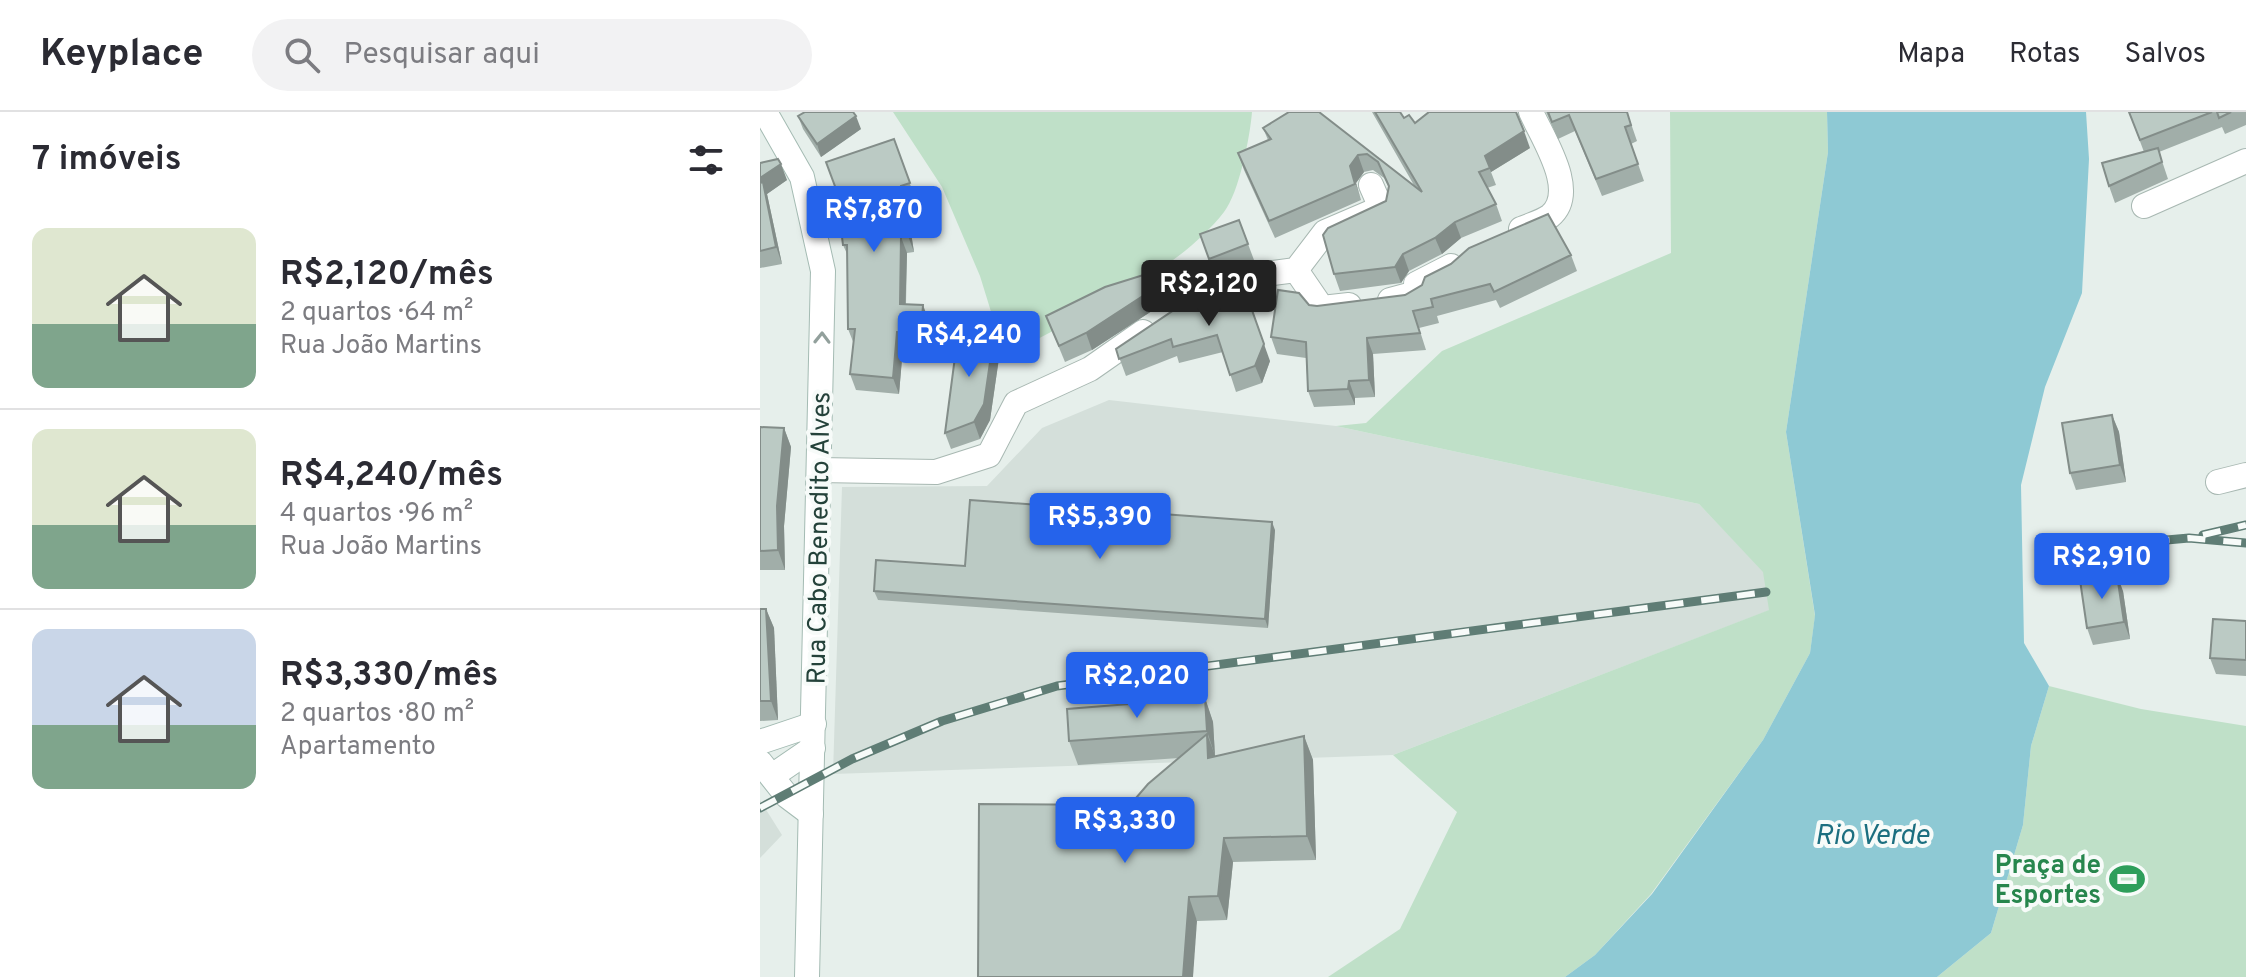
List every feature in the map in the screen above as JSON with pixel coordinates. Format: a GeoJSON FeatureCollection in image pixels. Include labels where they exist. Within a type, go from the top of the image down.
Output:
{"type":"FeatureCollection","features":[{"type":"Feature","properties":{"kind":"street","name":"Rua Cabo Benedito Alves"},"geometry":{"type":"LineString","coordinates":[[765,112],[802,177],[823,271],[807,977]]}},
{"type":"Feature","properties":{"kind":"street"},"geometry":{"type":"LineString","coordinates":[[1494,240],[1549,217],[1559,206],[1562,186],[1531,112]]}},
{"type":"Feature","properties":{"kind":"street"},"geometry":{"type":"LineString","coordinates":[[2144,206],[2246,161]]}},
{"type":"Feature","properties":{"kind":"street"},"geometry":{"type":"LineString","coordinates":[[819,470],[936,472],[989,455],[1016,403],[1090,369],[1176,312],[1251,276],[1296,270],[1325,232],[1381,208],[1371,185]]}},
{"type":"Feature","properties":{"kind":"street"},"geometry":{"type":"LineString","coordinates":[[1296,270],[1322,308],[1405,298],[1416,293],[1416,284],[1450,267],[1467,252]]}},
{"type":"Feature","properties":{"kind":"street"},"geometry":{"type":"LineString","coordinates":[[2218,482],[2246,475]]}},
{"type":"Feature","properties":{"kind":"street"},"geometry":{"type":"LineString","coordinates":[[760,742],[814,736]]}},
{"type":"Feature","properties":{"kind":"street"},"geometry":{"type":"LineString","coordinates":[[811,814],[787,796],[766,769],[814,736]]}},
{"type":"Feature","properties":{"kind":"shaded area"},"geometry":{"type":"Polygon","coordinates":[[[1109,400],[1336,426],[1699,504],[1764,572],[1770,610],[1393,755],[833,774],[842,487],[987,486],[1042,428],[1109,400]]]}},
{"type":"Feature","properties":{"kind":"shaded area"},"geometry":{"type":"Polygon","coordinates":[[[760,800],[782,835],[760,858],[760,800]]]}},
{"type":"Feature","properties":{"kind":"green space"},"geometry":{"type":"Polygon","coordinates":[[[893,112],[1252,112],[1246,150],[1234,192],[1224,212],[1203,235],[1152,275],[1005,357],[980,276],[942,187],[893,112]]]}},
{"type":"Feature","properties":{"kind":"green space"},"geometry":{"type":"Polygon","coordinates":[[[1670,112],[1827,112],[1828,152],[1786,432],[1815,616],[1810,653],[1763,740],[1651,894],[1595,955],[1565,977],[1328,977],[1400,929],[1457,812],[1393,755],[1769,610],[1763,572],[1699,504],[1336,426],[1366,423],[1442,351],[1671,253],[1670,112]]]}},
{"type":"Feature","properties":{"kind":"green space","name":"Praça de Esportes"},"geometry":{"type":"Polygon","coordinates":[[[2049,686],[2141,709],[2246,726],[2246,977],[1937,977],[1991,933],[2023,825],[2031,746],[2049,686]]]}},
{"type":"Feature","properties":{"kind":"water","name":"Rio Verde"},"geometry":{"type":"Polygon","coordinates":[[[1827,112],[2086,112],[2089,159],[2082,293],[2045,387],[2021,485],[2024,643],[2049,686],[2031,746],[2023,825],[1991,933],[1937,977],[1565,977],[1595,955],[1652,894],[1763,740],[1810,653],[1815,615],[1786,432],[1828,152],[1827,112]]]}},
{"type":"Feature","properties":{"kind":"building"},"geometry":{"type":"Polygon","coordinates":[[[805,112],[853,112],[856,116],[817,144],[798,116],[805,112]]]}},
{"type":"Feature","properties":{"kind":"building"},"geometry":{"type":"Polygon","coordinates":[[[1289,112],[1319,112],[1422,192],[1375,112],[1400,112],[1404,118],[1409,115],[1415,123],[1429,112],[1516,112],[1524,131],[1485,156],[1490,168],[1479,172],[1496,204],[1455,222],[1435,238],[1403,254],[1395,267],[1334,274],[1323,235],[1328,228],[1386,201],[1389,186],[1378,162],[1367,154],[1358,155],[1350,166],[1355,184],[1269,221],[1238,153],[1271,139],[1263,128],[1289,112]]]}},
{"type":"Feature","properties":{"kind":"building"},"geometry":{"type":"Polygon","coordinates":[[[1548,112],[1627,112],[1631,125],[1625,127],[1638,164],[1596,179],[1569,115],[1552,122],[1548,112]]]}},
{"type":"Feature","properties":{"kind":"building"},"geometry":{"type":"Polygon","coordinates":[[[2129,112],[2212,112],[2140,140],[2129,112]]]}},
{"type":"Feature","properties":{"kind":"building"},"geometry":{"type":"Polygon","coordinates":[[[2217,112],[2231,112],[2219,118],[2217,112]]]}},
{"type":"Feature","properties":{"kind":"building"},"geometry":{"type":"Polygon","coordinates":[[[894,139],[910,183],[901,186],[908,236],[901,237],[900,304],[923,305],[921,333],[897,332],[893,378],[850,374],[855,329],[848,329],[847,245],[843,245],[836,189],[826,162],[894,139]]]}},
{"type":"Feature","properties":{"kind":"building"},"geometry":{"type":"Polygon","coordinates":[[[2158,148],[2162,162],[2109,186],[2102,163],[2158,148]]]}},
{"type":"Feature","properties":{"kind":"building"},"geometry":{"type":"Polygon","coordinates":[[[778,159],[781,164],[760,178],[760,163],[778,159]]]}},
{"type":"Feature","properties":{"kind":"building"},"geometry":{"type":"Polygon","coordinates":[[[763,182],[776,247],[760,251],[760,183],[763,182]]]}},
{"type":"Feature","properties":{"kind":"building"},"geometry":{"type":"Polygon","coordinates":[[[1548,214],[1571,255],[1494,292],[1490,284],[1431,299],[1433,307],[1413,311],[1420,333],[1367,338],[1369,380],[1349,381],[1348,389],[1308,391],[1306,342],[1271,337],[1278,290],[1299,293],[1309,305],[1317,306],[1405,295],[1422,285],[1425,277],[1451,264],[1469,248],[1548,214]]]}},
{"type":"Feature","properties":{"kind":"building"},"geometry":{"type":"Polygon","coordinates":[[[1239,220],[1248,244],[1209,259],[1200,234],[1239,220]]]}},
{"type":"Feature","properties":{"kind":"building"},"geometry":{"type":"Polygon","coordinates":[[[1153,272],[1175,275],[1086,333],[1059,346],[1046,316],[1105,287],[1153,272]]]}},
{"type":"Feature","properties":{"kind":"building"},"geometry":{"type":"Polygon","coordinates":[[[1230,283],[1243,285],[1264,344],[1255,366],[1230,375],[1217,335],[1173,347],[1171,339],[1119,359],[1116,349],[1183,304],[1230,283]]]}},
{"type":"Feature","properties":{"kind":"building"},"geometry":{"type":"Polygon","coordinates":[[[958,334],[994,335],[984,404],[974,422],[945,433],[958,334]]]}},
{"type":"Feature","properties":{"kind":"building"},"geometry":{"type":"Polygon","coordinates":[[[2112,415],[2120,465],[2070,473],[2062,423],[2112,415]]]}},
{"type":"Feature","properties":{"kind":"building"},"geometry":{"type":"Polygon","coordinates":[[[760,427],[784,428],[777,506],[778,550],[760,551],[760,427]]]}},
{"type":"Feature","properties":{"kind":"building"},"geometry":{"type":"Polygon","coordinates":[[[970,500],[1272,522],[1265,619],[874,591],[876,560],[965,566],[970,500]]]}},
{"type":"Feature","properties":{"kind":"building"},"geometry":{"type":"Polygon","coordinates":[[[2117,575],[2124,622],[2087,628],[2080,580],[2117,575]]]}},
{"type":"Feature","properties":{"kind":"building"},"geometry":{"type":"Polygon","coordinates":[[[760,609],[766,609],[771,701],[760,701],[760,609]]]}},
{"type":"Feature","properties":{"kind":"building"},"geometry":{"type":"Polygon","coordinates":[[[2213,619],[2246,621],[2246,660],[2210,658],[2213,619]]]}},
{"type":"Feature","properties":{"kind":"building"},"geometry":{"type":"Polygon","coordinates":[[[1205,698],[1207,731],[1069,741],[1067,709],[1205,698]]]}},
{"type":"Feature","properties":{"kind":"building"},"geometry":{"type":"Polygon","coordinates":[[[1207,734],[1208,758],[1304,736],[1307,836],[1224,838],[1218,896],[1189,897],[1183,977],[978,977],[979,804],[1130,805],[1148,784],[1207,734]]]}},
{"type":"Feature","properties":{"kind":"railway"},"geometry":{"type":"LineString","coordinates":[[2203,535],[2246,525]]}},
{"type":"Feature","properties":{"kind":"railway"},"geometry":{"type":"LineString","coordinates":[[2044,551],[2189,538],[2246,543]]}},
{"type":"Feature","properties":{"kind":"railway"},"geometry":{"type":"LineString","coordinates":[[760,808],[852,759],[942,721],[1057,686],[1766,592]]}},
{"type":"Feature","properties":{"kind":"place","name":"Praça de Esportes"},"geometry":{"type":"Point","coordinates":[2127,879]}}]}
